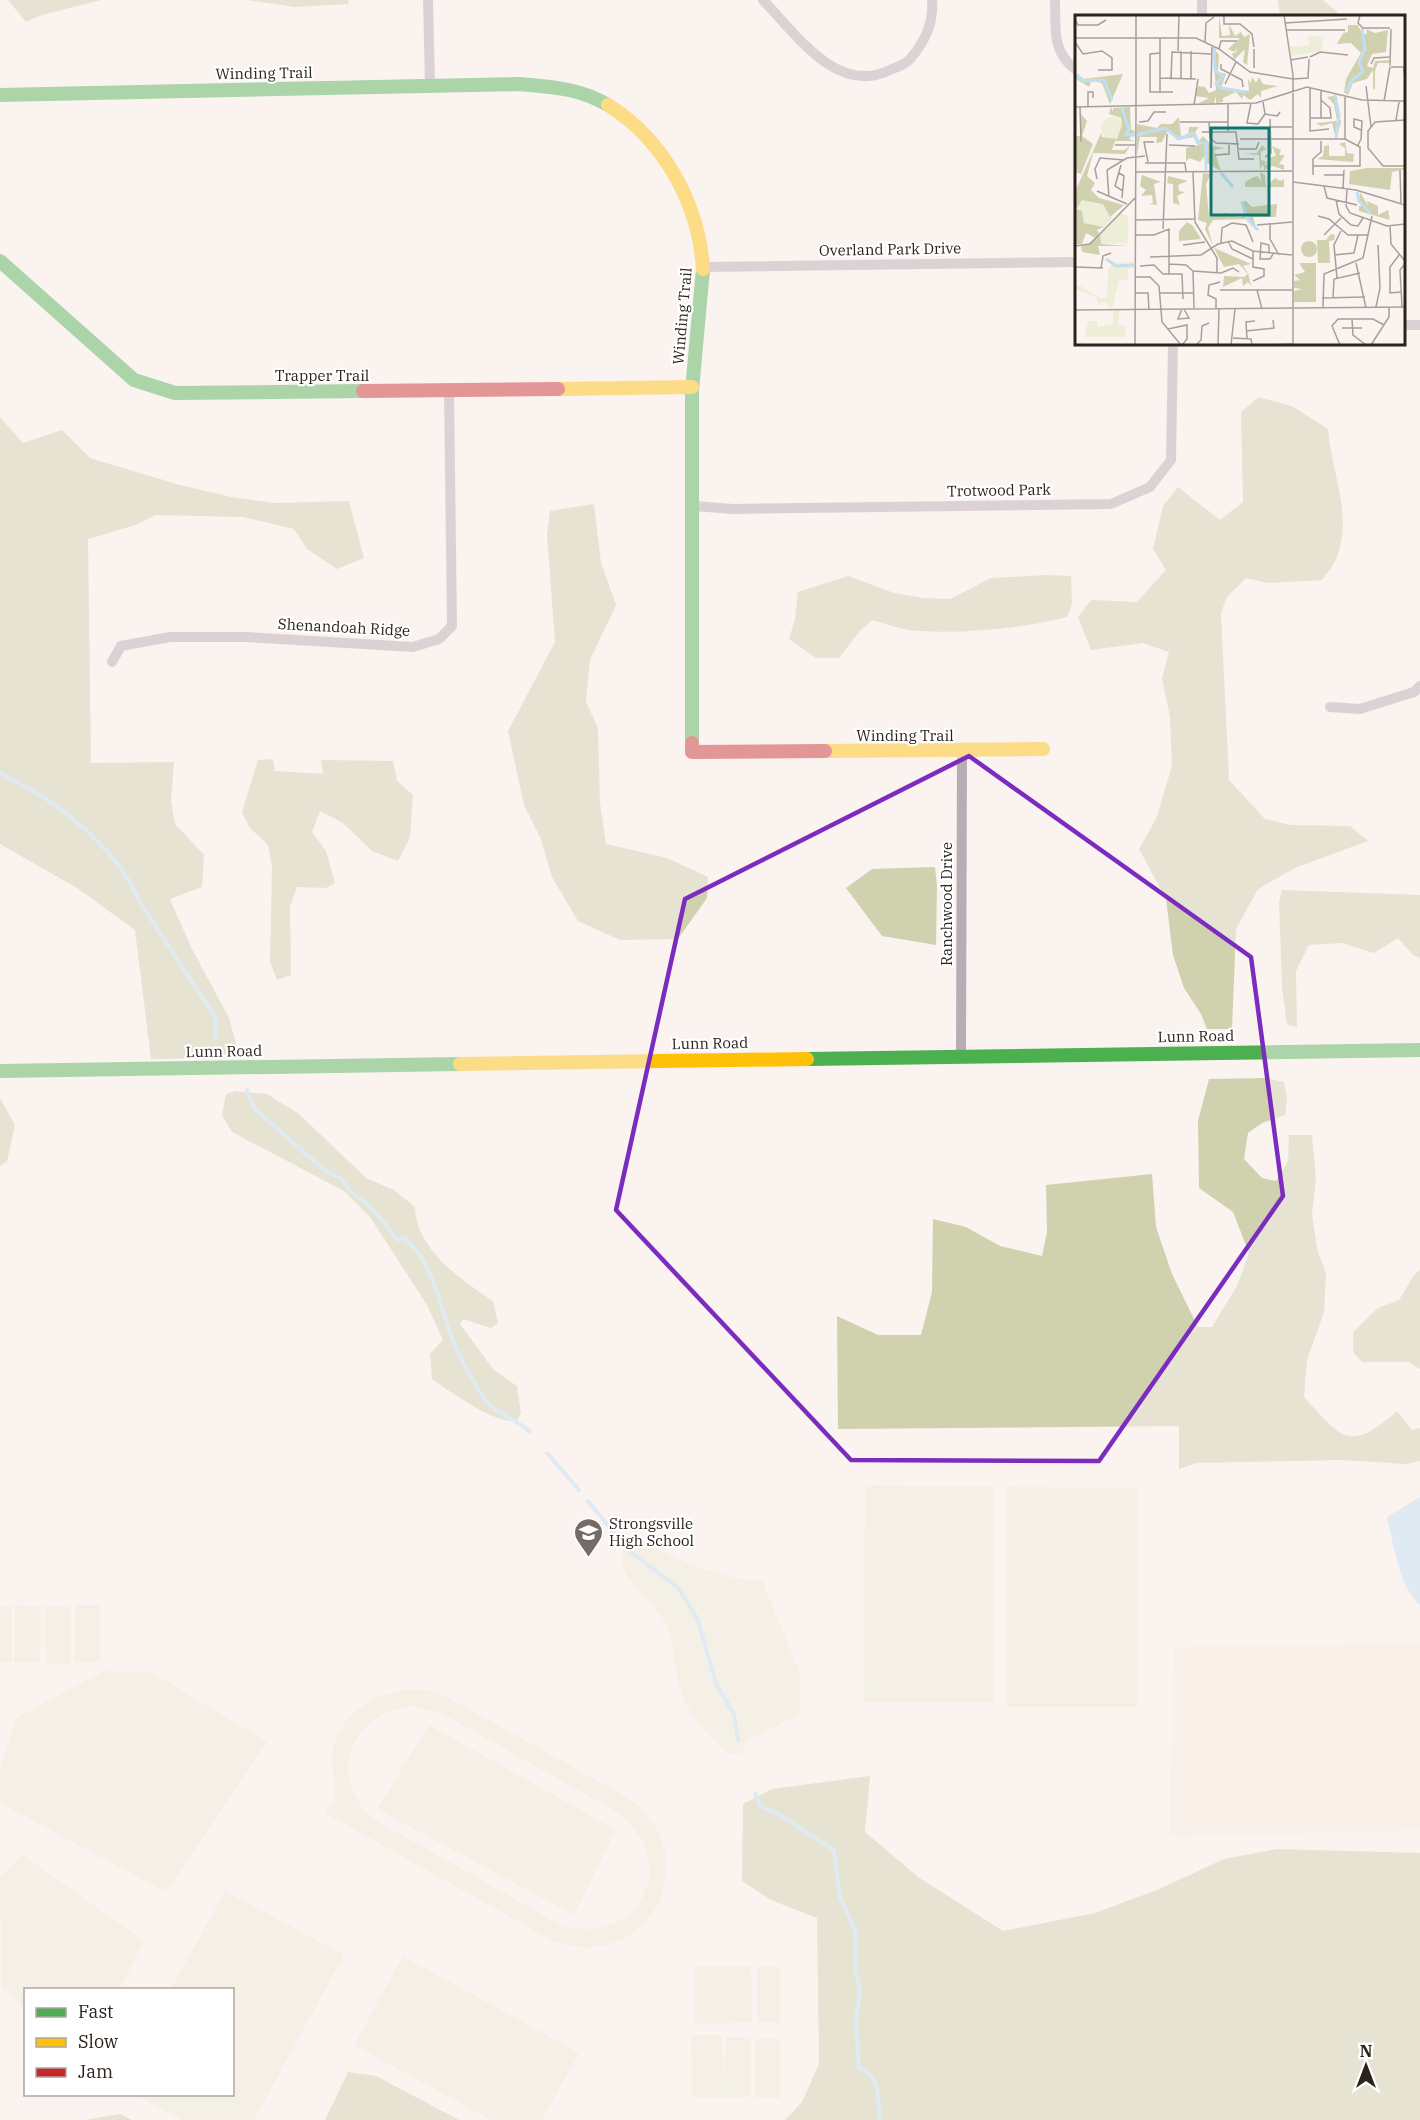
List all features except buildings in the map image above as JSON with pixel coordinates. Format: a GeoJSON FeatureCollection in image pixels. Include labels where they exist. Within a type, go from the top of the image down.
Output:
{"type":"FeatureCollection","features":[{"type":"Feature","properties":{"kind":"street"},"geometry":{"type":"LineString","coordinates":[[428,0],[430,85]]}},
{"type":"Feature","properties":{"kind":"street"},"geometry":{"type":"LineString","coordinates":[[763,0],[824,62],[843,73],[865,77],[884,73],[908,62],[922,46],[930,28],[932,0]]}},
{"type":"Feature","properties":{"kind":"street"},"geometry":{"type":"LineString","coordinates":[[1055,0],[1056,39],[1062,57],[1075,68]]}},
{"type":"Feature","properties":{"kind":"street","name":"Winding Trail"},"geometry":{"type":"LineString","coordinates":[[0,95],[519,84],[569,88],[613,107],[643,130],[690,203],[699,231],[703,267],[692,387],[694,506],[692,752],[962,752],[1043,749]]}},
{"type":"Feature","properties":{"kind":"street","name":"Trapper Trail"},"geometry":{"type":"LineString","coordinates":[[0,261],[134,380],[175,393],[692,387]]}},
{"type":"Feature","properties":{"kind":"street","name":"Overland Park Drive"},"geometry":{"type":"LineString","coordinates":[[703,267],[1075,262]]}},
{"type":"Feature","properties":{"kind":"street","name":"Trotwood Park"},"geometry":{"type":"LineString","coordinates":[[694,506],[733,509],[1111,504],[1150,487],[1171,460],[1173,345]]}},
{"type":"Feature","properties":{"kind":"street","name":"Shenandoah Ridge"},"geometry":{"type":"LineString","coordinates":[[112,662],[121,645],[170,638],[247,637],[413,647],[439,639],[453,626],[449,391]]}},
{"type":"Feature","properties":{"kind":"street"},"geometry":{"type":"LineString","coordinates":[[1330,706],[1360,709],[1414,692],[1420,686]]}},
{"type":"Feature","properties":{"kind":"street","name":"Ranchwood Drive"},"geometry":{"type":"LineString","coordinates":[[961,1055],[962,752]]}},
{"type":"Feature","properties":{"kind":"street","name":"Lunn Road"},"geometry":{"type":"LineString","coordinates":[[0,1071],[1420,1050]]}},
{"type":"Feature","properties":{"kind":"highlighted area"},"geometry":{"type":"Polygon","coordinates":[[[969,756],[1251,957],[1283,1196],[1099,1461],[851,1460],[616,1210],[685,899],[969,756]]]}},
{"type":"Feature","properties":{"kind":"shaded area"},"geometry":{"type":"Polygon","coordinates":[[[1420,1642],[1420,1830],[1169,1837],[1174,1647],[1420,1642]]]}},
{"type":"Feature","properties":{"kind":"green space"},"geometry":{"type":"Polygon","coordinates":[[[8,0],[101,0],[42,15],[26,22],[8,0]]]}},
{"type":"Feature","properties":{"kind":"green space"},"geometry":{"type":"Polygon","coordinates":[[[247,0],[348,0],[349,4],[295,7],[247,0]]]}},
{"type":"Feature","properties":{"kind":"green space"},"geometry":{"type":"Polygon","coordinates":[[[1278,0],[1323,0],[1341,15],[1280,15],[1278,0]]]}},
{"type":"Feature","properties":{"kind":"green space"},"geometry":{"type":"Polygon","coordinates":[[[1259,397],[1292,406],[1328,429],[1340,493],[1343,525],[1337,557],[1322,580],[1268,583],[1246,578],[1227,597],[1221,613],[1229,780],[1265,819],[1291,825],[1350,826],[1368,841],[1295,868],[1258,889],[1236,929],[1232,1029],[1207,1029],[1201,1014],[1184,988],[1173,955],[1166,899],[1139,849],[1156,819],[1172,766],[1170,717],[1162,678],[1169,652],[1143,643],[1091,650],[1078,617],[1091,600],[1137,602],[1166,570],[1153,549],[1163,506],[1178,487],[1220,520],[1243,502],[1241,412],[1259,397]]]}},
{"type":"Feature","properties":{"kind":"green space"},"geometry":{"type":"Polygon","coordinates":[[[0,417],[23,443],[62,430],[90,458],[180,485],[231,497],[275,503],[349,501],[364,558],[337,569],[307,549],[294,529],[243,517],[155,515],[136,525],[88,539],[91,763],[174,762],[171,801],[175,824],[204,855],[202,887],[170,899],[191,947],[229,1018],[240,1058],[151,1059],[135,930],[77,888],[0,844],[0,417]]]}},
{"type":"Feature","properties":{"kind":"green space"},"geometry":{"type":"Polygon","coordinates":[[[594,504],[601,563],[616,605],[590,660],[586,702],[598,728],[600,803],[606,844],[667,858],[708,877],[707,898],[678,939],[620,940],[578,921],[552,877],[541,839],[524,805],[508,731],[555,642],[547,535],[550,511],[594,504]]]}},
{"type":"Feature","properties":{"kind":"green space"},"geometry":{"type":"Polygon","coordinates":[[[848,576],[894,593],[923,598],[950,599],[991,578],[1071,576],[1072,604],[1067,617],[1009,628],[947,632],[909,630],[872,620],[859,632],[839,658],[816,658],[789,639],[795,619],[798,592],[848,576]]]}},
{"type":"Feature","properties":{"kind":"green space"},"geometry":{"type":"Polygon","coordinates":[[[273,759],[275,771],[323,774],[321,760],[393,761],[397,781],[413,795],[410,837],[398,861],[372,851],[343,823],[320,811],[312,832],[326,851],[335,883],[326,888],[297,887],[290,907],[291,975],[277,980],[270,962],[272,867],[268,845],[249,827],[242,812],[258,760],[273,759]]]}},
{"type":"Feature","properties":{"kind":"green space"},"geometry":{"type":"Polygon","coordinates":[[[935,867],[936,945],[882,936],[846,888],[872,869],[935,867]]]}},
{"type":"Feature","properties":{"kind":"green space"},"geometry":{"type":"Polygon","coordinates":[[[1282,890],[1420,895],[1420,958],[1413,955],[1398,938],[1374,953],[1342,943],[1309,945],[1296,971],[1297,1027],[1287,1025],[1282,986],[1279,903],[1282,890]]]}},
{"type":"Feature","properties":{"kind":"green space"},"geometry":{"type":"Polygon","coordinates":[[[1266,1078],[1284,1082],[1287,1098],[1285,1115],[1262,1123],[1248,1133],[1244,1159],[1262,1178],[1276,1181],[1288,1161],[1289,1135],[1312,1135],[1316,1179],[1312,1214],[1317,1249],[1326,1273],[1324,1312],[1307,1360],[1304,1397],[1328,1423],[1347,1436],[1357,1436],[1368,1432],[1397,1411],[1412,1430],[1420,1428],[1420,1461],[1406,1464],[1341,1460],[1196,1463],[1179,1469],[1179,1426],[838,1429],[837,1316],[878,1335],[921,1335],[932,1292],[933,1219],[966,1227],[1000,1246],[1042,1256],[1047,1232],[1046,1185],[1152,1174],[1156,1227],[1172,1274],[1198,1327],[1212,1327],[1237,1286],[1249,1253],[1233,1212],[1199,1188],[1198,1121],[1209,1079],[1266,1078]]]}},
{"type":"Feature","properties":{"kind":"green space"},"geometry":{"type":"Polygon","coordinates":[[[236,1091],[267,1094],[299,1114],[366,1178],[394,1190],[415,1207],[417,1222],[432,1250],[455,1273],[493,1301],[498,1323],[491,1328],[463,1319],[460,1324],[493,1369],[517,1386],[521,1413],[517,1421],[497,1418],[461,1399],[432,1379],[430,1354],[443,1340],[427,1305],[370,1217],[344,1191],[232,1132],[222,1115],[226,1094],[236,1091]]]}},
{"type":"Feature","properties":{"kind":"green space"},"geometry":{"type":"Polygon","coordinates":[[[0,1098],[15,1125],[7,1161],[0,1166],[0,1098]]]}},
{"type":"Feature","properties":{"kind":"green space"},"geometry":{"type":"Polygon","coordinates":[[[1420,1270],[1420,1369],[1408,1362],[1362,1362],[1353,1352],[1353,1332],[1378,1308],[1399,1300],[1414,1275],[1420,1270]]]}},
{"type":"Feature","properties":{"kind":"green space"},"geometry":{"type":"Polygon","coordinates":[[[865,1485],[994,1486],[994,1703],[864,1703],[865,1485]]]}},
{"type":"Feature","properties":{"kind":"green space"},"geometry":{"type":"Polygon","coordinates":[[[1007,1487],[1138,1488],[1138,1707],[1007,1707],[1007,1487]]]}},
{"type":"Feature","properties":{"kind":"green space"},"geometry":{"type":"Polygon","coordinates":[[[632,1534],[694,1566],[727,1576],[762,1581],[800,1673],[800,1714],[745,1741],[744,1752],[730,1755],[710,1736],[695,1718],[679,1685],[667,1626],[625,1571],[622,1560],[624,1548],[632,1534]]]}},
{"type":"Feature","properties":{"kind":"green space"},"geometry":{"type":"Polygon","coordinates":[[[15,1605],[41,1606],[40,1662],[14,1662],[15,1605]]]}},
{"type":"Feature","properties":{"kind":"green space"},"geometry":{"type":"Polygon","coordinates":[[[71,1605],[71,1664],[46,1664],[45,1606],[71,1605]]]}},
{"type":"Feature","properties":{"kind":"green space"},"geometry":{"type":"Polygon","coordinates":[[[75,1605],[100,1605],[100,1662],[75,1662],[75,1605]]]}},
{"type":"Feature","properties":{"kind":"green space"},"geometry":{"type":"Polygon","coordinates":[[[0,1606],[11,1606],[12,1662],[0,1662],[0,1606]]]}},
{"type":"Feature","properties":{"kind":"green space"},"geometry":{"type":"Polygon","coordinates":[[[104,1671],[151,1672],[267,1742],[166,1892],[0,1803],[0,1767],[16,1718],[104,1671]]]}},
{"type":"Feature","properties":{"kind":"green space"},"geometry":{"type":"Polygon","coordinates":[[[424,1689],[449,1698],[630,1799],[654,1824],[665,1852],[666,1880],[657,1906],[640,1927],[616,1942],[587,1947],[553,1941],[325,1813],[334,1797],[332,1755],[343,1725],[365,1704],[378,1697],[424,1689]],[[413,1706],[392,1711],[375,1719],[361,1732],[352,1746],[348,1763],[350,1781],[357,1799],[370,1817],[557,1923],[585,1929],[609,1925],[629,1915],[642,1898],[649,1877],[647,1855],[637,1833],[617,1812],[441,1713],[413,1706]]]}},
{"type":"Feature","properties":{"kind":"green space"},"geometry":{"type":"Polygon","coordinates":[[[429,1725],[616,1830],[574,1915],[377,1809],[429,1725]]]}},
{"type":"Feature","properties":{"kind":"green space"},"geometry":{"type":"Polygon","coordinates":[[[870,1776],[865,1832],[918,1877],[1003,1931],[1095,1913],[1157,1890],[1224,1859],[1277,1849],[1420,1853],[1420,2120],[785,2120],[802,2102],[819,2064],[817,1918],[771,1900],[742,1881],[743,1804],[772,1789],[870,1776]]]}},
{"type":"Feature","properties":{"kind":"green space"},"geometry":{"type":"Polygon","coordinates":[[[23,1855],[144,1941],[120,1988],[24,1988],[24,2008],[2,1988],[0,1877],[23,1855]]]}},
{"type":"Feature","properties":{"kind":"green space"},"geometry":{"type":"Polygon","coordinates":[[[225,1891],[344,1955],[254,2120],[182,2120],[137,2096],[234,2096],[234,1988],[172,1988],[225,1891]]]}},
{"type":"Feature","properties":{"kind":"green space"},"geometry":{"type":"Polygon","coordinates":[[[403,1956],[579,2053],[542,2120],[491,2120],[354,2045],[403,1956]]]}},
{"type":"Feature","properties":{"kind":"green space"},"geometry":{"type":"Polygon","coordinates":[[[695,1966],[751,1966],[752,2022],[694,2025],[695,1966]]]}},
{"type":"Feature","properties":{"kind":"green space"},"geometry":{"type":"Polygon","coordinates":[[[757,1967],[780,1967],[780,2023],[757,2023],[757,1967]]]}},
{"type":"Feature","properties":{"kind":"green space"},"geometry":{"type":"Polygon","coordinates":[[[691,2035],[722,2035],[724,2082],[726,2037],[751,2037],[750,2097],[692,2097],[691,2035]]]}},
{"type":"Feature","properties":{"kind":"green space"},"geometry":{"type":"Polygon","coordinates":[[[755,2039],[780,2039],[780,2098],[755,2098],[755,2039]]]}},
{"type":"Feature","properties":{"kind":"green space"},"geometry":{"type":"Polygon","coordinates":[[[348,2072],[376,2076],[459,2120],[325,2120],[348,2072]]]}},
{"type":"Feature","properties":{"kind":"green space"},"geometry":{"type":"Polygon","coordinates":[[[120,2114],[132,2120],[85,2120],[120,2114]]]}},
{"type":"Feature","properties":{"kind":"water"},"geometry":{"type":"Polygon","coordinates":[[[1420,1497],[1420,1605],[1413,1598],[1402,1577],[1387,1517],[1420,1497]]]}},
{"type":"Feature","properties":{"kind":"waterway"},"geometry":{"type":"LineString","coordinates":[[0,773],[37,793],[62,811],[89,833],[113,858],[216,1018],[215,1038]]}},
{"type":"Feature","properties":{"kind":"waterway"},"geometry":{"type":"LineString","coordinates":[[247,1090],[255,1109],[324,1170],[340,1178],[349,1190],[372,1208],[398,1240],[404,1238],[415,1249],[424,1261],[436,1289],[456,1348],[485,1400],[530,1432]]}},
{"type":"Feature","properties":{"kind":"waterway"},"geometry":{"type":"LineString","coordinates":[[547,1453],[579,1490]]}},
{"type":"Feature","properties":{"kind":"waterway"},"geometry":{"type":"LineString","coordinates":[[588,1501],[627,1549],[678,1588],[697,1618],[717,1686],[734,1714],[738,1741]]}},
{"type":"Feature","properties":{"kind":"waterway"},"geometry":{"type":"LineString","coordinates":[[755,1793],[760,1806],[782,1816],[834,1850],[840,1897],[855,1931],[855,1967],[860,1993],[856,2022],[859,2068],[866,2071],[875,2082],[880,2120]]}},
{"type":"Feature","properties":{"kind":"traffic: fast"},"geometry":{"type":"LineString","coordinates":[[0,95],[519,84],[554,87],[576,92],[608,105]]}},
{"type":"Feature","properties":{"kind":"traffic: fast"},"geometry":{"type":"LineString","coordinates":[[0,261],[134,380],[175,393],[363,391]]}},
{"type":"Feature","properties":{"kind":"traffic: fast"},"geometry":{"type":"LineString","coordinates":[[692,743],[692,390],[703,269]]}},
{"type":"Feature","properties":{"kind":"traffic: fast"},"geometry":{"type":"LineString","coordinates":[[807,1059],[1420,1050]]}},
{"type":"Feature","properties":{"kind":"traffic: fast"},"geometry":{"type":"LineString","coordinates":[[0,1071],[460,1064]]}},
{"type":"Feature","properties":{"kind":"traffic: slow"},"geometry":{"type":"LineString","coordinates":[[608,105],[646,136],[662,155],[675,176],[694,221],[703,269]]}},
{"type":"Feature","properties":{"kind":"traffic: slow"},"geometry":{"type":"LineString","coordinates":[[558,389],[692,387]]}},
{"type":"Feature","properties":{"kind":"traffic: slow"},"geometry":{"type":"LineString","coordinates":[[825,751],[1043,749]]}},
{"type":"Feature","properties":{"kind":"traffic: slow"},"geometry":{"type":"LineString","coordinates":[[460,1064],[807,1059]]}},
{"type":"Feature","properties":{"kind":"traffic: jam"},"geometry":{"type":"LineString","coordinates":[[363,391],[558,389]]}},
{"type":"Feature","properties":{"kind":"traffic: jam"},"geometry":{"type":"LineString","coordinates":[[692,743],[692,752],[825,751]]}},
{"type":"Feature","properties":{"kind":"place","name":"Strongsville High School"},"geometry":{"type":"Point","coordinates":[588,1558]}}]}
